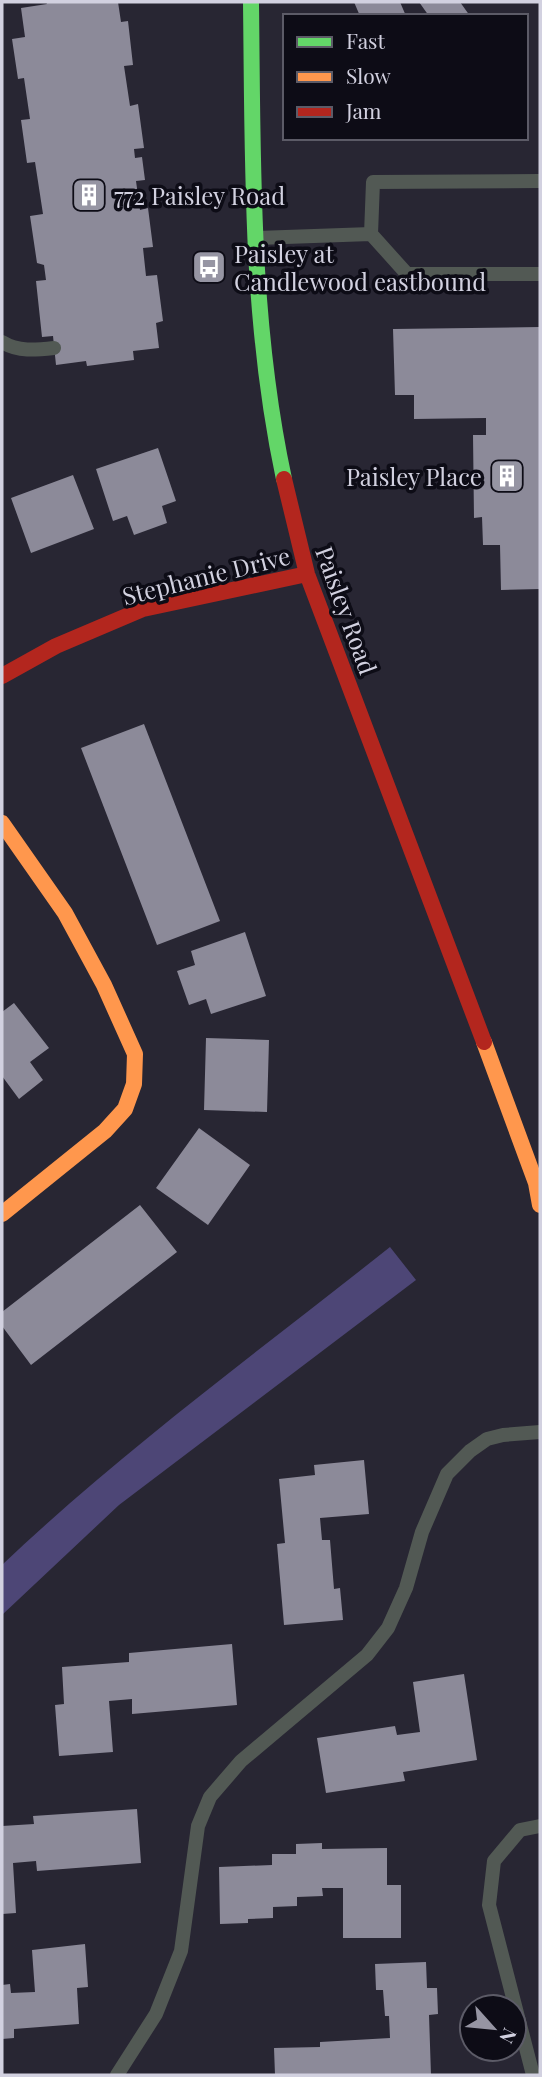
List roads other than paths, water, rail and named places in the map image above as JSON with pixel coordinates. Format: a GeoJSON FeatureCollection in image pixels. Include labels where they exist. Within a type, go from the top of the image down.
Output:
{"type":"FeatureCollection","features":[{"type":"Feature","properties":{"kind":"main road","name":"Paisley Road"},"geometry":{"type":"LineString","coordinates":[[251,2],[260,329],[274,436],[307,574],[426,885],[536,1183],[540,1205]]}},
{"type":"Feature","properties":{"kind":"main road","name":"Stephanie Drive"},"geometry":{"type":"LineString","coordinates":[[2,676],[56,646],[143,609],[307,574]]}},
{"type":"Feature","properties":{"kind":"main road"},"geometry":{"type":"LineString","coordinates":[[2,823],[65,913],[104,985],[135,1054],[135,1064],[134,1084],[125,1109],[119,1116],[105,1131],[2,1214]]}},
{"type":"Feature","properties":{"kind":"lane"},"geometry":{"type":"LineString","coordinates":[[540,181],[373,181],[371,234],[407,274],[540,274]]}},
{"type":"Feature","properties":{"kind":"lane"},"geometry":{"type":"LineString","coordinates":[[256,238],[371,234]]}},
{"type":"Feature","properties":{"kind":"lane"},"geometry":{"type":"LineString","coordinates":[[2,342],[9,347],[31,350],[54,348]]}},
{"type":"Feature","properties":{"kind":"lane"},"geometry":{"type":"LineString","coordinates":[[117,2075],[156,2014],[181,1951],[198,1826],[210,1797],[241,1761],[367,1655],[388,1628],[406,1588],[422,1532],[447,1474],[470,1451],[487,1439],[540,1432]]}},
{"type":"Feature","properties":{"kind":"lane"},"geometry":{"type":"LineString","coordinates":[[533,2075],[489,1905],[494,1861],[520,1830],[540,1826]]}},
{"type":"Feature","properties":{"kind":"place","name":"772 Paisley Road"},"geometry":{"type":"Point","coordinates":[89,195]}},
{"type":"Feature","properties":{"kind":"place","name":"Paisley at Candlewood eastbound"},"geometry":{"type":"Point","coordinates":[209,267]}},
{"type":"Feature","properties":{"kind":"place","name":"Paisley Place"},"geometry":{"type":"Point","coordinates":[507,476]}}]}
